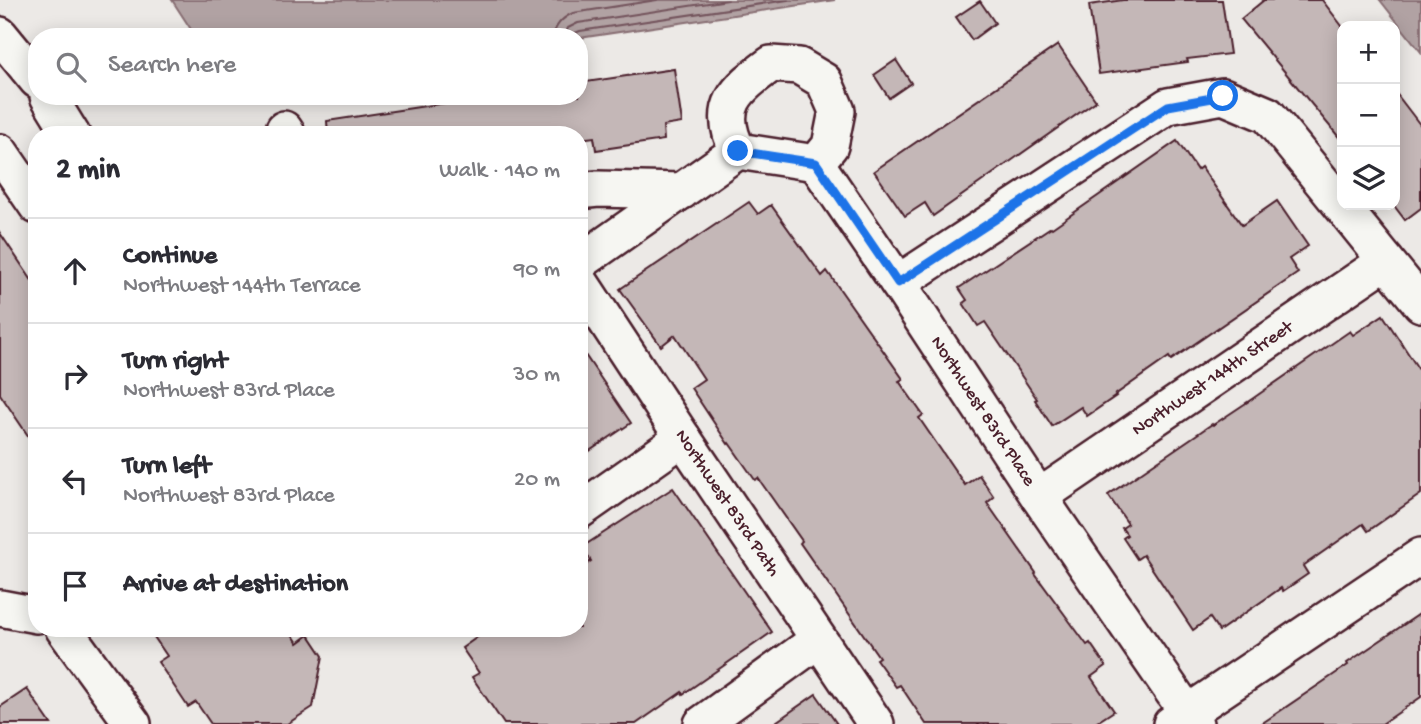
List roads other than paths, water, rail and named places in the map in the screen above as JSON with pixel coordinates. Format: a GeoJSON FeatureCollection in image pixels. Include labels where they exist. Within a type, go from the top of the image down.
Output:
{"type":"FeatureCollection","features":[{"type":"Feature","properties":{"kind":"street"},"geometry":{"type":"LineString","coordinates":[[0,35],[28,69]]}},
{"type":"Feature","properties":{"kind":"street"},"geometry":{"type":"LineString","coordinates":[[588,257],[738,151],[816,163],[830,146],[837,111],[824,81],[799,66],[771,64],[742,86],[729,108],[730,134],[738,151]]}},
{"type":"Feature","properties":{"kind":"street"},"geometry":{"type":"LineString","coordinates":[[898,283],[1168,106],[1223,96],[1268,115],[1421,304]]}},
{"type":"Feature","properties":{"kind":"street"},"geometry":{"type":"LineString","coordinates":[[54,105],[66,126]]}},
{"type":"Feature","properties":{"kind":"street"},"geometry":{"type":"LineString","coordinates":[[0,152],[28,193]]}},
{"type":"Feature","properties":{"kind":"street","name":"Northwest 83rd Place"},"geometry":{"type":"LineString","coordinates":[[816,163],[1185,720]]}},
{"type":"Feature","properties":{"kind":"street"},"geometry":{"type":"LineString","coordinates":[[588,190],[682,191]]}},
{"type":"Feature","properties":{"kind":"street","name":"Northwest 144th Street"},"geometry":{"type":"LineString","coordinates":[[1039,497],[1386,261]]}},
{"type":"Feature","properties":{"kind":"street","name":"Northwest 83rd Path"},"geometry":{"type":"LineString","coordinates":[[588,294],[876,724]]}},
{"type":"Feature","properties":{"kind":"street"},"geometry":{"type":"LineString","coordinates":[[588,505],[683,438]]}},
{"type":"Feature","properties":{"kind":"street"},"geometry":{"type":"LineString","coordinates":[[1185,720],[1421,556]]}},
{"type":"Feature","properties":{"kind":"street"},"geometry":{"type":"LineString","coordinates":[[0,608],[28,613]]}},
{"type":"Feature","properties":{"kind":"street"},"geometry":{"type":"LineString","coordinates":[[70,637],[133,724]]}},
{"type":"Feature","properties":{"kind":"street"},"geometry":{"type":"LineString","coordinates":[[702,724],[818,640]]}},
{"type":"Feature","properties":{"kind":"water"},"geometry":{"type":"Polygon","coordinates":[[[172,0],[835,0],[588,37],[588,28],[190,28],[172,0]]]}},
{"type":"Feature","properties":{"kind":"water"},"geometry":{"type":"Polygon","coordinates":[[[1380,0],[1421,0],[1421,52],[1400,25],[1400,21],[1397,21],[1380,0]]]}}]}
